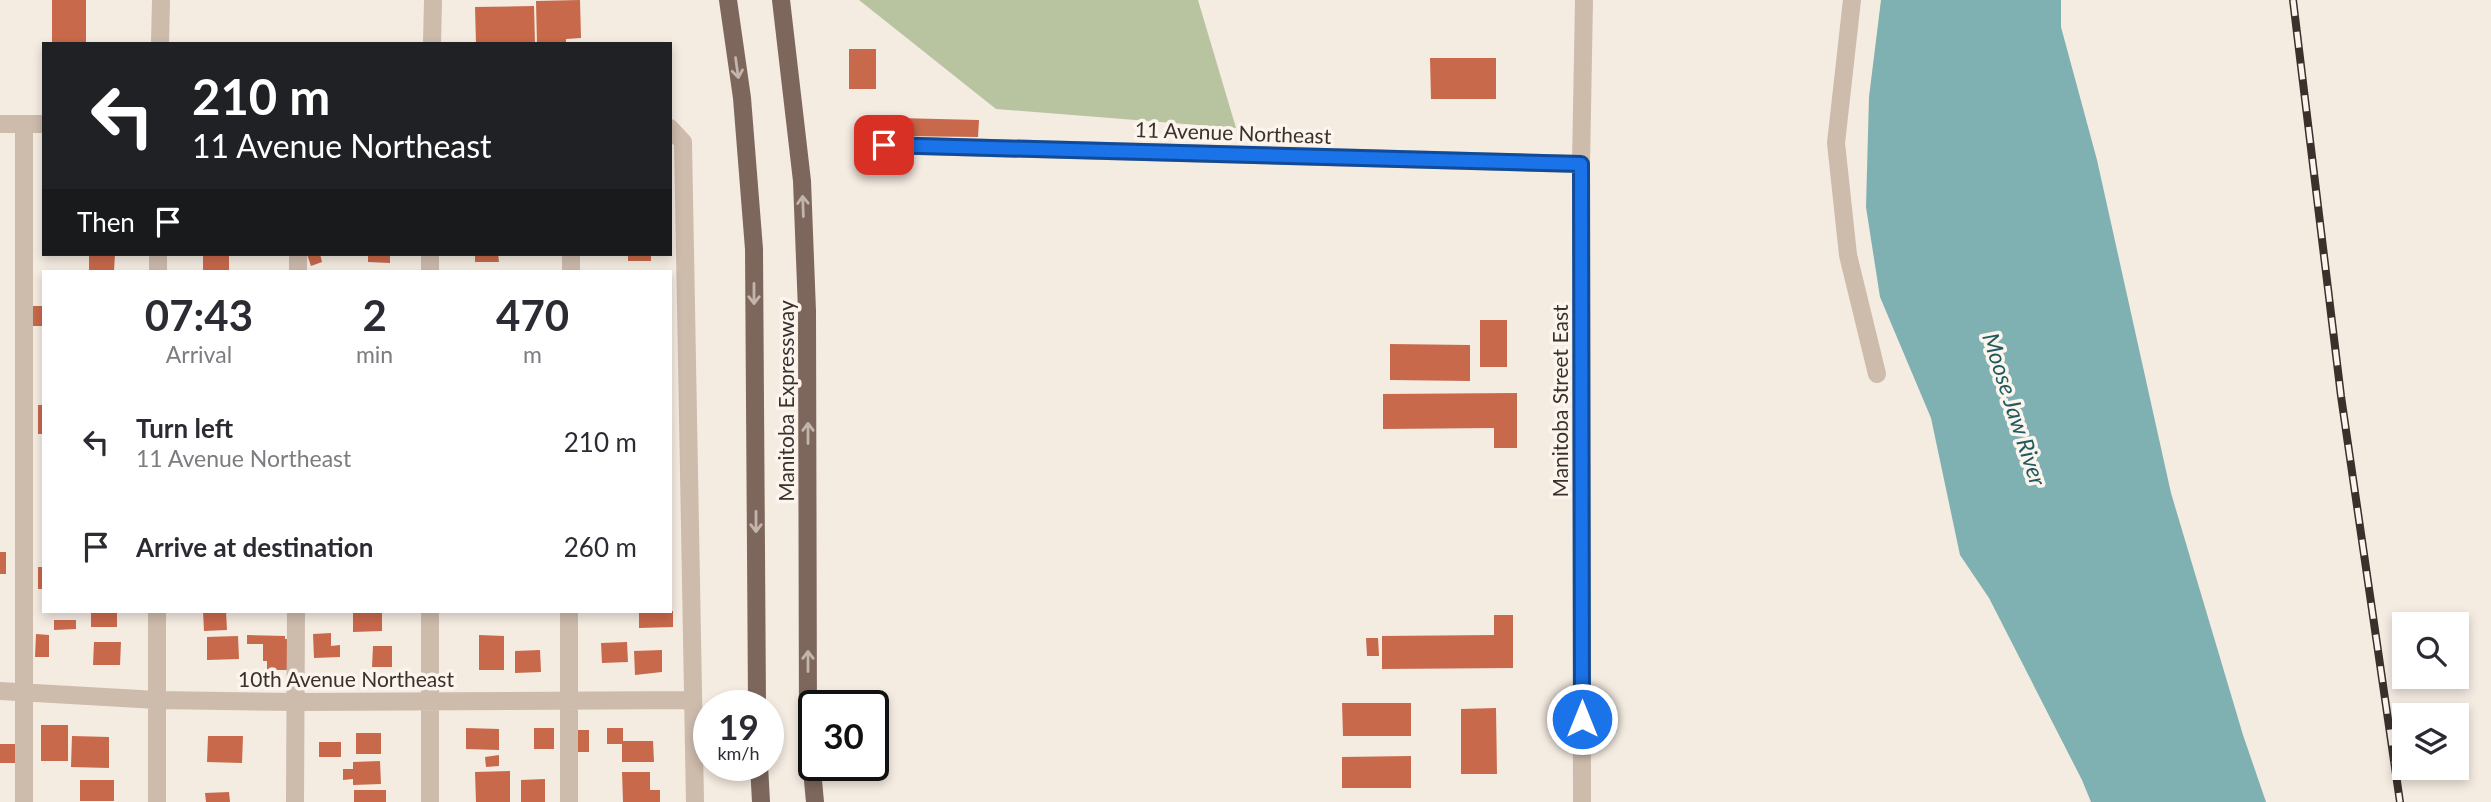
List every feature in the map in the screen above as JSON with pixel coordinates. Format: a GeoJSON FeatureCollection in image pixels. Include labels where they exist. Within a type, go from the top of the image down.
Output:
{"type":"FeatureCollection","features":[{"type":"Feature","properties":{"kind":"main road","name":"Manitoba Expressway"},"geometry":{"type":"LineString","coordinates":[[727,0],[741,98],[754,249],[757,690]]}},
{"type":"Feature","properties":{"kind":"main road","name":"Manitoba Expressway"},"geometry":{"type":"LineString","coordinates":[[781,0],[802,181],[807,311],[808,727],[815,802]]}},
{"type":"Feature","properties":{"kind":"main road"},"geometry":{"type":"LineString","coordinates":[[760,781],[761,802]]}},
{"type":"Feature","properties":{"kind":"street"},"geometry":{"type":"LineString","coordinates":[[160,42],[161,0]]}},
{"type":"Feature","properties":{"kind":"street"},"geometry":{"type":"LineString","coordinates":[[432,42],[433,0]]}},
{"type":"Feature","properties":{"kind":"street","name":"Manitoba Street East"},"geometry":{"type":"LineString","coordinates":[[1582,802],[1581,164],[1584,0]]}},
{"type":"Feature","properties":{"kind":"street"},"geometry":{"type":"LineString","coordinates":[[1852,0],[1836,143],[1848,256],[1877,373]]}},
{"type":"Feature","properties":{"kind":"street"},"geometry":{"type":"LineString","coordinates":[[0,124],[42,124]]}},
{"type":"Feature","properties":{"kind":"street"},"geometry":{"type":"LineString","coordinates":[[24,124],[24,802]]}},
{"type":"Feature","properties":{"kind":"street"},"geometry":{"type":"LineString","coordinates":[[672,130],[683,142],[693,700]]}},
{"type":"Feature","properties":{"kind":"street","name":"11 Avenue Northeast"},"geometry":{"type":"LineString","coordinates":[[884,145],[1581,164]]}},
{"type":"Feature","properties":{"kind":"street"},"geometry":{"type":"LineString","coordinates":[[157,613],[157,802]]}},
{"type":"Feature","properties":{"kind":"street"},"geometry":{"type":"LineString","coordinates":[[295,802],[296,613]]}},
{"type":"Feature","properties":{"kind":"street"},"geometry":{"type":"LineString","coordinates":[[430,613],[430,802]]}},
{"type":"Feature","properties":{"kind":"street"},"geometry":{"type":"LineString","coordinates":[[569,613],[569,802]]}},
{"type":"Feature","properties":{"kind":"street","name":"10th Avenue Northeast"},"geometry":{"type":"LineString","coordinates":[[0,691],[157,700],[295,702],[693,700]]}},
{"type":"Feature","properties":{"kind":"street"},"geometry":{"type":"LineString","coordinates":[[695,781],[695,802]]}},
{"type":"Feature","properties":{"kind":"green space"},"geometry":{"type":"Polygon","coordinates":[[[859,0],[1198,0],[1236,128],[996,109],[859,0]]]}},
{"type":"Feature","properties":{"kind":"water","name":"Moose Jaw River"},"geometry":{"type":"Polygon","coordinates":[[[1881,0],[2061,0],[2061,27],[2097,160],[2171,493],[2243,735],[2266,802],[2091,802],[1989,598],[1960,555],[1931,418],[1880,297],[1866,207],[1869,97],[1881,0]]]}},
{"type":"Feature","properties":{"kind":"building"},"geometry":{"type":"Polygon","coordinates":[[[52,0],[86,0],[86,42],[52,42],[52,0]]]}},
{"type":"Feature","properties":{"kind":"building"},"geometry":{"type":"Polygon","coordinates":[[[580,0],[581,38],[566,39],[566,42],[537,42],[536,1],[580,0]]]}},
{"type":"Feature","properties":{"kind":"building"},"geometry":{"type":"Polygon","coordinates":[[[534,6],[535,42],[476,42],[475,7],[534,6]]]}},
{"type":"Feature","properties":{"kind":"building"},"geometry":{"type":"Polygon","coordinates":[[[849,49],[876,49],[876,89],[849,89],[849,49]]]}},
{"type":"Feature","properties":{"kind":"building"},"geometry":{"type":"Polygon","coordinates":[[[1430,58],[1496,58],[1496,99],[1431,99],[1430,58]]]}},
{"type":"Feature","properties":{"kind":"building"},"geometry":{"type":"Polygon","coordinates":[[[898,118],[979,120],[978,137],[898,136],[898,118]]]}},
{"type":"Feature","properties":{"kind":"building"},"geometry":{"type":"Polygon","coordinates":[[[89,256],[115,256],[114,270],[89,270],[89,256]]]}},
{"type":"Feature","properties":{"kind":"building"},"geometry":{"type":"Polygon","coordinates":[[[203,256],[229,256],[229,270],[203,270],[203,256]]]}},
{"type":"Feature","properties":{"kind":"building"},"geometry":{"type":"Polygon","coordinates":[[[308,256],[320,256],[322,262],[311,266],[308,256]]]}},
{"type":"Feature","properties":{"kind":"building"},"geometry":{"type":"Polygon","coordinates":[[[368,256],[390,256],[390,263],[368,262],[368,256]]]}},
{"type":"Feature","properties":{"kind":"building"},"geometry":{"type":"Polygon","coordinates":[[[475,256],[498,256],[499,262],[475,262],[475,256]]]}},
{"type":"Feature","properties":{"kind":"building"},"geometry":{"type":"Polygon","coordinates":[[[628,256],[651,256],[651,261],[628,261],[628,256]]]}},
{"type":"Feature","properties":{"kind":"building"},"geometry":{"type":"Polygon","coordinates":[[[33,306],[42,306],[42,326],[33,326],[33,306]]]}},
{"type":"Feature","properties":{"kind":"building"},"geometry":{"type":"Polygon","coordinates":[[[1480,320],[1507,320],[1507,367],[1480,367],[1480,320]]]}},
{"type":"Feature","properties":{"kind":"building"},"geometry":{"type":"Polygon","coordinates":[[[1390,344],[1470,345],[1470,381],[1390,380],[1390,344]]]}},
{"type":"Feature","properties":{"kind":"building"},"geometry":{"type":"Polygon","coordinates":[[[1517,393],[1517,448],[1494,448],[1494,428],[1383,429],[1383,394],[1517,393]]]}},
{"type":"Feature","properties":{"kind":"building"},"geometry":{"type":"Polygon","coordinates":[[[38,405],[42,405],[42,434],[38,434],[38,405]]]}},
{"type":"Feature","properties":{"kind":"building"},"geometry":{"type":"Polygon","coordinates":[[[0,552],[6,552],[6,574],[0,574],[0,552]]]}},
{"type":"Feature","properties":{"kind":"building"},"geometry":{"type":"Polygon","coordinates":[[[38,567],[42,567],[42,589],[38,589],[38,567]]]}},
{"type":"Feature","properties":{"kind":"building"},"geometry":{"type":"Polygon","coordinates":[[[673,611],[673,627],[639,628],[639,613],[673,611]]]}},
{"type":"Feature","properties":{"kind":"building"},"geometry":{"type":"Polygon","coordinates":[[[91,613],[117,613],[117,627],[91,627],[91,613]]]}},
{"type":"Feature","properties":{"kind":"building"},"geometry":{"type":"Polygon","coordinates":[[[203,613],[226,613],[227,630],[204,631],[203,613]]]}},
{"type":"Feature","properties":{"kind":"building"},"geometry":{"type":"Polygon","coordinates":[[[353,613],[382,613],[382,631],[353,632],[353,613]]]}},
{"type":"Feature","properties":{"kind":"building"},"geometry":{"type":"Polygon","coordinates":[[[1494,615],[1513,615],[1513,668],[1382,669],[1382,636],[1494,635],[1494,615]]]}},
{"type":"Feature","properties":{"kind":"building"},"geometry":{"type":"Polygon","coordinates":[[[54,620],[76,620],[76,629],[54,630],[54,620]]]}},
{"type":"Feature","properties":{"kind":"building"},"geometry":{"type":"Polygon","coordinates":[[[331,633],[331,646],[340,645],[340,657],[314,658],[313,634],[331,633]]]}},
{"type":"Feature","properties":{"kind":"building"},"geometry":{"type":"Polygon","coordinates":[[[36,634],[49,635],[49,657],[35,657],[36,634]]]}},
{"type":"Feature","properties":{"kind":"building"},"geometry":{"type":"Polygon","coordinates":[[[247,635],[285,636],[287,670],[267,670],[267,661],[263,661],[263,644],[247,644],[247,635]]]}},
{"type":"Feature","properties":{"kind":"building"},"geometry":{"type":"Polygon","coordinates":[[[479,635],[504,636],[504,670],[479,670],[479,635]]]}},
{"type":"Feature","properties":{"kind":"building"},"geometry":{"type":"Polygon","coordinates":[[[238,636],[239,659],[207,660],[207,637],[238,636]]]}},
{"type":"Feature","properties":{"kind":"building"},"geometry":{"type":"Polygon","coordinates":[[[1366,638],[1378,638],[1379,656],[1367,656],[1366,638]]]}},
{"type":"Feature","properties":{"kind":"building"},"geometry":{"type":"Polygon","coordinates":[[[94,642],[121,642],[120,665],[93,665],[94,642]]]}},
{"type":"Feature","properties":{"kind":"building"},"geometry":{"type":"Polygon","coordinates":[[[627,642],[628,662],[602,663],[601,643],[627,642]]]}},
{"type":"Feature","properties":{"kind":"building"},"geometry":{"type":"Polygon","coordinates":[[[373,646],[392,646],[392,667],[372,667],[373,646]]]}},
{"type":"Feature","properties":{"kind":"building"},"geometry":{"type":"Polygon","coordinates":[[[540,650],[541,672],[515,673],[515,651],[540,650]]]}},
{"type":"Feature","properties":{"kind":"building"},"geometry":{"type":"Polygon","coordinates":[[[662,650],[662,672],[635,675],[634,651],[662,650]]]}},
{"type":"Feature","properties":{"kind":"building"},"geometry":{"type":"Polygon","coordinates":[[[1342,703],[1411,703],[1411,736],[1343,736],[1342,703]]]}},
{"type":"Feature","properties":{"kind":"building"},"geometry":{"type":"Polygon","coordinates":[[[1496,708],[1497,774],[1461,774],[1461,709],[1496,708]]]}},
{"type":"Feature","properties":{"kind":"building"},"geometry":{"type":"Polygon","coordinates":[[[41,725],[68,725],[68,761],[41,761],[41,725]]]}},
{"type":"Feature","properties":{"kind":"building"},"geometry":{"type":"Polygon","coordinates":[[[466,728],[499,729],[499,750],[466,749],[466,728]]]}},
{"type":"Feature","properties":{"kind":"building"},"geometry":{"type":"Polygon","coordinates":[[[534,728],[554,728],[554,749],[534,749],[534,728]]]}},
{"type":"Feature","properties":{"kind":"building"},"geometry":{"type":"Polygon","coordinates":[[[607,728],[623,728],[623,741],[653,741],[654,762],[622,762],[622,744],[607,744],[607,728]]]}},
{"type":"Feature","properties":{"kind":"building"},"geometry":{"type":"Polygon","coordinates":[[[575,730],[589,730],[589,752],[575,752],[575,730]]]}},
{"type":"Feature","properties":{"kind":"building"},"geometry":{"type":"Polygon","coordinates":[[[356,733],[381,733],[381,754],[356,754],[356,733]]]}},
{"type":"Feature","properties":{"kind":"building"},"geometry":{"type":"Polygon","coordinates":[[[72,736],[109,737],[109,768],[71,767],[72,736]]]}},
{"type":"Feature","properties":{"kind":"building"},"geometry":{"type":"Polygon","coordinates":[[[208,736],[243,736],[242,763],[207,762],[208,736]]]}},
{"type":"Feature","properties":{"kind":"building"},"geometry":{"type":"Polygon","coordinates":[[[319,742],[341,742],[341,757],[319,757],[319,742]]]}},
{"type":"Feature","properties":{"kind":"building"},"geometry":{"type":"Polygon","coordinates":[[[0,744],[18,744],[18,763],[0,763],[0,744]]]}},
{"type":"Feature","properties":{"kind":"building"},"geometry":{"type":"Polygon","coordinates":[[[499,755],[499,766],[486,767],[485,757],[499,755]]]}},
{"type":"Feature","properties":{"kind":"building"},"geometry":{"type":"Polygon","coordinates":[[[1411,756],[1411,788],[1342,788],[1342,757],[1411,756]]]}},
{"type":"Feature","properties":{"kind":"building"},"geometry":{"type":"Polygon","coordinates":[[[380,761],[381,784],[353,785],[353,779],[343,780],[343,769],[353,769],[353,762],[380,761]]]}},
{"type":"Feature","properties":{"kind":"building"},"geometry":{"type":"Polygon","coordinates":[[[510,771],[510,802],[476,802],[475,772],[510,771]]]}},
{"type":"Feature","properties":{"kind":"building"},"geometry":{"type":"Polygon","coordinates":[[[622,772],[650,772],[650,790],[660,790],[660,802],[623,802],[622,772]]]}},
{"type":"Feature","properties":{"kind":"building"},"geometry":{"type":"Polygon","coordinates":[[[545,779],[545,802],[521,802],[521,780],[545,779]]]}},
{"type":"Feature","properties":{"kind":"building"},"geometry":{"type":"Polygon","coordinates":[[[80,780],[114,780],[114,801],[80,801],[80,780]]]}},
{"type":"Feature","properties":{"kind":"building"},"geometry":{"type":"Polygon","coordinates":[[[354,790],[386,790],[386,802],[354,802],[354,790]]]}},
{"type":"Feature","properties":{"kind":"building"},"geometry":{"type":"Polygon","coordinates":[[[229,792],[230,802],[206,802],[205,793],[229,792]]]}},
{"type":"Feature","properties":{"kind":"railway"},"geometry":{"type":"LineString","coordinates":[[2293,0],[2341,396],[2400,802]]}},
{"type":"Feature","properties":{"kind":"route"},"geometry":{"type":"LineString","coordinates":[[884,145],[1581,164],[1582,719]]}}]}
